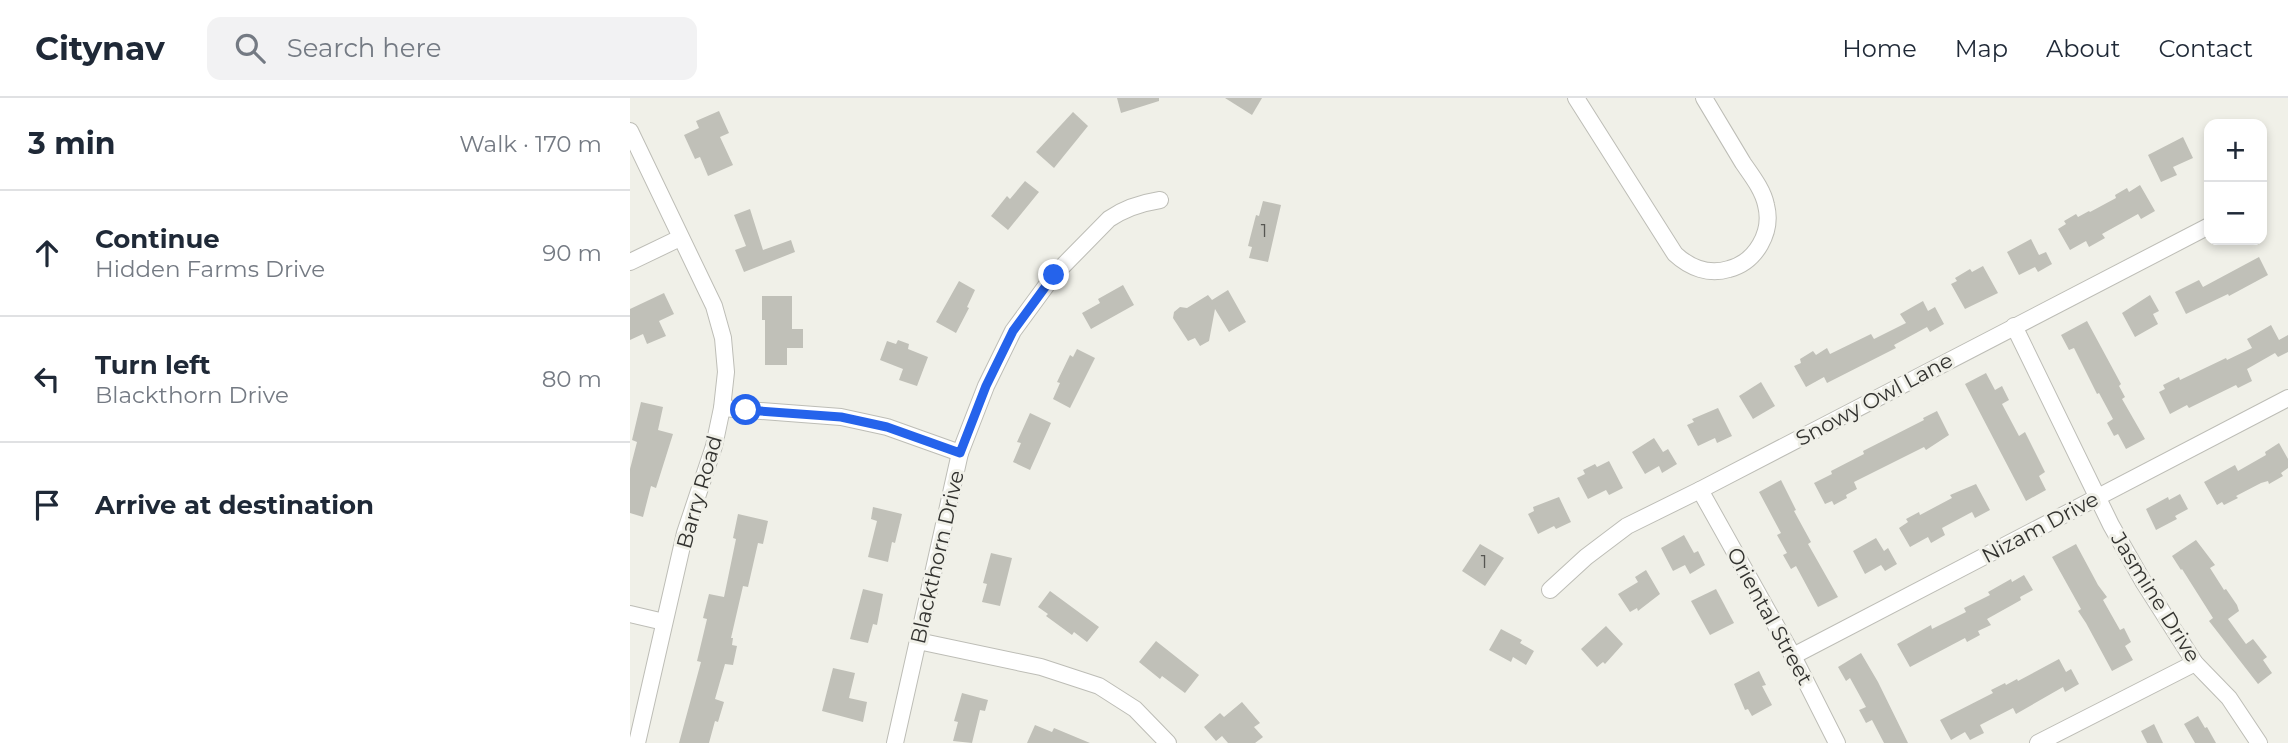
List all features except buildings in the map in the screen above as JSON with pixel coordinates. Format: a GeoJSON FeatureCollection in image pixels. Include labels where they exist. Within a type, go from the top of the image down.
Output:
{"type":"FeatureCollection","features":[{"type":"Feature","properties":{"kind":"street"},"geometry":{"type":"LineString","coordinates":[[1576,98],[1675,254],[1695,268],[1720,271],[1736,267],[1756,252],[1767,229],[1768,213],[1759,189],[1704,98]]}},
{"type":"Feature","properties":{"kind":"street","name":"Barry Road"},"geometry":{"type":"LineString","coordinates":[[630,131],[707,290],[723,338],[726,372],[714,446],[685,533],[638,743]]}},
{"type":"Feature","properties":{"kind":"street","name":"Blackthorn Drive"},"geometry":{"type":"LineString","coordinates":[[895,743],[960,453],[986,386],[1013,331],[1054,275],[1120,211],[1141,203],[1160,200]]}},
{"type":"Feature","properties":{"kind":"street","name":"Snowy Owl Lane"},"geometry":{"type":"LineString","coordinates":[[1550,590],[1586,557],[1627,526],[2204,229]]}},
{"type":"Feature","properties":{"kind":"street"},"geometry":{"type":"LineString","coordinates":[[630,262],[680,238]]}},
{"type":"Feature","properties":{"kind":"street","name":"Jasmine Drive"},"geometry":{"type":"LineString","coordinates":[[2014,327],[2097,497],[2144,583],[2194,663],[2229,698],[2259,743]]}},
{"type":"Feature","properties":{"kind":"street","name":"Nizam Drive"},"geometry":{"type":"LineString","coordinates":[[1793,656],[2288,398]]}},
{"type":"Feature","properties":{"kind":"street"},"geometry":{"type":"LineString","coordinates":[[722,408],[841,417],[887,427],[960,453]]}},
{"type":"Feature","properties":{"kind":"street","name":"Oriental Street"},"geometry":{"type":"LineString","coordinates":[[1700,490],[1793,656],[1837,743]]}},
{"type":"Feature","properties":{"kind":"street"},"geometry":{"type":"LineString","coordinates":[[630,614],[664,622]]}},
{"type":"Feature","properties":{"kind":"street"},"geometry":{"type":"LineString","coordinates":[[918,640],[1041,667],[1099,686],[1135,709],[1168,743]]}},
{"type":"Feature","properties":{"kind":"street"},"geometry":{"type":"LineString","coordinates":[[2038,743],[2194,663]]}},
{"type":"Feature","properties":{"kind":"route"},"geometry":{"type":"LineString","coordinates":[[746,410],[841,417],[887,427],[960,453],[986,386],[1013,331],[1054,275]]}}]}
